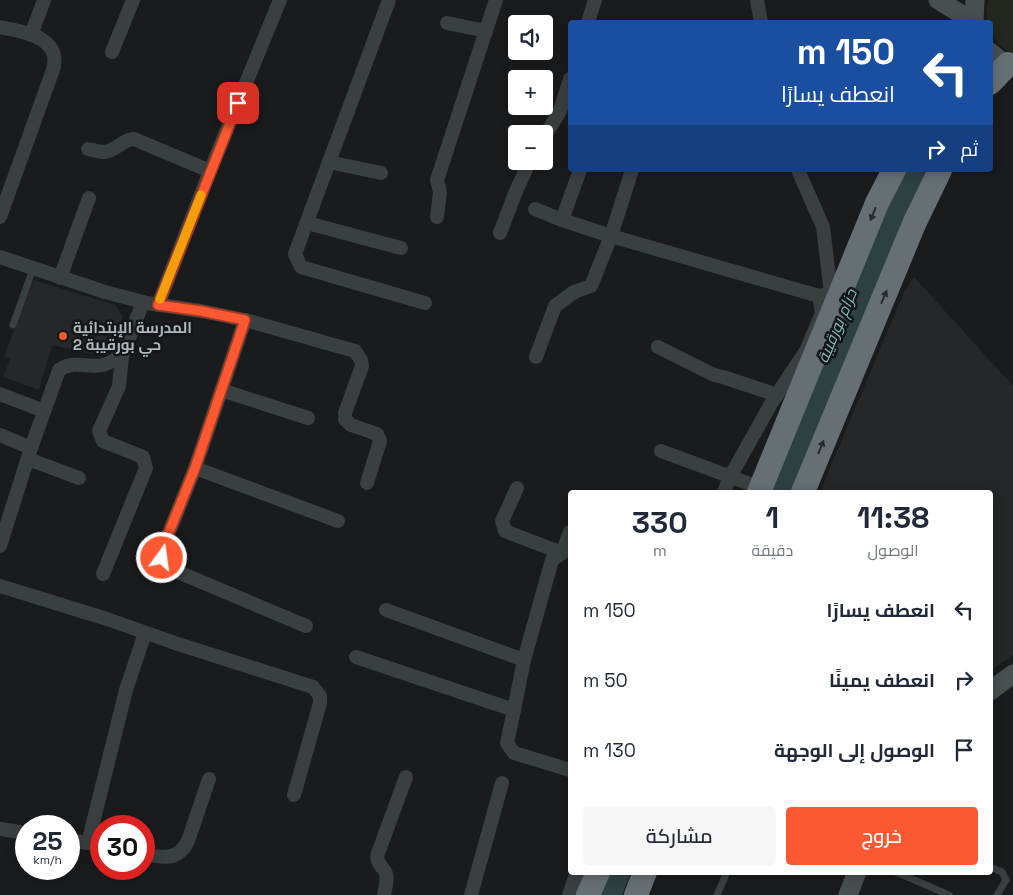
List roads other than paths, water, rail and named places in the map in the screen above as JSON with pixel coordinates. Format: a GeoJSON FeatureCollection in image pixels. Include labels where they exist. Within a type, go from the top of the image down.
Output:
{"type":"FeatureCollection","features":[{"type":"Feature","properties":{"kind":"highway"},"geometry":{"type":"LineString","coordinates":[[993,78],[1004,61]]}},
{"type":"Feature","properties":{"kind":"highway"},"geometry":{"type":"LineString","coordinates":[[760,490],[830,295],[893,172]]}},
{"type":"Feature","properties":{"kind":"highway"},"geometry":{"type":"LineString","coordinates":[[804,490],[914,224],[939,172]]}},
{"type":"Feature","properties":{"kind":"highway"},"geometry":{"type":"LineString","coordinates":[[588,895],[597,875]]}},
{"type":"Feature","properties":{"kind":"highway"},"geometry":{"type":"LineString","coordinates":[[636,895],[644,875]]}},
{"type":"Feature","properties":{"kind":"street"},"geometry":{"type":"LineString","coordinates":[[31,35],[44,0]]}},
{"type":"Feature","properties":{"kind":"street"},"geometry":{"type":"LineString","coordinates":[[112,52],[133,0]]}},
{"type":"Feature","properties":{"kind":"street"},"geometry":{"type":"LineString","coordinates":[[158,305],[280,0]]}},
{"type":"Feature","properties":{"kind":"street"},"geometry":{"type":"LineString","coordinates":[[389,0],[295,254],[301,267],[425,303]]}},
{"type":"Feature","properties":{"kind":"street"},"geometry":{"type":"LineString","coordinates":[[437,217],[440,192],[437,180],[496,0]]}},
{"type":"Feature","properties":{"kind":"street"},"geometry":{"type":"LineString","coordinates":[[589,20],[595,0]]}},
{"type":"Feature","properties":{"kind":"street"},"geometry":{"type":"LineString","coordinates":[[758,0],[761,20]]}},
{"type":"Feature","properties":{"kind":"street"},"geometry":{"type":"LineString","coordinates":[[938,0],[971,20]]}},
{"type":"Feature","properties":{"kind":"street"},"geometry":{"type":"LineString","coordinates":[[974,20],[975,0]]}},
{"type":"Feature","properties":{"kind":"street"},"geometry":{"type":"LineString","coordinates":[[447,23],[486,31]]}},
{"type":"Feature","properties":{"kind":"street"},"geometry":{"type":"LineString","coordinates":[[0,217],[54,67],[54,55],[48,43],[31,35],[1,31]]}},
{"type":"Feature","properties":{"kind":"street"},"geometry":{"type":"LineString","coordinates":[[551,125],[560,110],[568,85]]}},
{"type":"Feature","properties":{"kind":"street"},"geometry":{"type":"LineString","coordinates":[[88,149],[104,152],[125,141],[134,139],[210,171]]}},
{"type":"Feature","properties":{"kind":"street"},"geometry":{"type":"LineString","coordinates":[[329,162],[381,173]]}},
{"type":"Feature","properties":{"kind":"street"},"geometry":{"type":"LineString","coordinates":[[500,232],[526,170]]}},
{"type":"Feature","properties":{"kind":"street"},"geometry":{"type":"LineString","coordinates":[[562,220],[579,172]]}},
{"type":"Feature","properties":{"kind":"street"},"geometry":{"type":"LineString","coordinates":[[536,357],[555,306],[574,292],[591,286],[611,236],[631,172]]}},
{"type":"Feature","properties":{"kind":"street"},"geometry":{"type":"LineString","coordinates":[[725,490],[730,477],[776,395],[806,351],[830,295],[823,227],[799,172]]}},
{"type":"Feature","properties":{"kind":"street"},"geometry":{"type":"LineString","coordinates":[[60,278],[89,198]]}},
{"type":"Feature","properties":{"kind":"street"},"geometry":{"type":"LineString","coordinates":[[535,208],[562,220],[611,236],[830,295]]}},
{"type":"Feature","properties":{"kind":"street"},"geometry":{"type":"LineString","coordinates":[[307,223],[401,248]]}},
{"type":"Feature","properties":{"kind":"street"},"geometry":{"type":"LineString","coordinates":[[0,257],[60,278],[143,302],[245,320],[348,348],[358,355],[362,366],[345,416],[351,425],[373,432],[379,437],[379,446],[367,483]]}},
{"type":"Feature","properties":{"kind":"street"},"geometry":{"type":"LineString","coordinates":[[103,574],[146,468],[143,457],[103,441],[100,431],[119,386],[122,356],[143,302]]}},
{"type":"Feature","properties":{"kind":"street"},"geometry":{"type":"LineString","coordinates":[[245,320],[195,468],[161,552],[165,564],[171,569],[306,626]]}},
{"type":"Feature","properties":{"kind":"street"},"geometry":{"type":"LineString","coordinates":[[658,347],[714,375],[776,395]]}},
{"type":"Feature","properties":{"kind":"street"},"geometry":{"type":"LineString","coordinates":[[0,546],[59,370],[64,366],[73,364],[102,365],[122,356]]}},
{"type":"Feature","properties":{"kind":"street"},"geometry":{"type":"LineString","coordinates":[[221,390],[308,418]]}},
{"type":"Feature","properties":{"kind":"street"},"geometry":{"type":"LineString","coordinates":[[0,394],[44,411]]}},
{"type":"Feature","properties":{"kind":"street"},"geometry":{"type":"LineString","coordinates":[[0,435],[30,454],[79,478]]}},
{"type":"Feature","properties":{"kind":"street"},"geometry":{"type":"LineString","coordinates":[[661,451],[760,490]]}},
{"type":"Feature","properties":{"kind":"street"},"geometry":{"type":"LineString","coordinates":[[195,468],[338,521]]}},
{"type":"Feature","properties":{"kind":"street"},"geometry":{"type":"LineString","coordinates":[[517,488],[502,522],[505,531],[562,553]]}},
{"type":"Feature","properties":{"kind":"street"},"geometry":{"type":"LineString","coordinates":[[568,537],[562,553],[552,560],[524,660],[507,742],[514,753],[568,769]]}},
{"type":"Feature","properties":{"kind":"street"},"geometry":{"type":"LineString","coordinates":[[0,586],[313,687],[318,691],[320,703],[294,795]]}},
{"type":"Feature","properties":{"kind":"street"},"geometry":{"type":"LineString","coordinates":[[386,610],[524,660]]}},
{"type":"Feature","properties":{"kind":"street"},"geometry":{"type":"LineString","coordinates":[[101,815],[126,690],[145,633]]}},
{"type":"Feature","properties":{"kind":"street"},"geometry":{"type":"LineString","coordinates":[[356,657],[514,710]]}},
{"type":"Feature","properties":{"kind":"street"},"geometry":{"type":"LineString","coordinates":[[993,689],[1013,674]]}},
{"type":"Feature","properties":{"kind":"street"},"geometry":{"type":"LineString","coordinates":[[384,895],[387,877],[384,869],[377,861],[377,856],[406,777]]}},
{"type":"Feature","properties":{"kind":"street"},"geometry":{"type":"LineString","coordinates":[[155,857],[170,857],[184,849],[209,779]]}},
{"type":"Feature","properties":{"kind":"street"},"geometry":{"type":"LineString","coordinates":[[471,895],[502,783]]}},
{"type":"Feature","properties":{"kind":"street"},"geometry":{"type":"LineString","coordinates":[[0,829],[15,831]]}},
{"type":"Feature","properties":{"kind":"street"},"geometry":{"type":"LineString","coordinates":[[569,895],[576,875]]}},
{"type":"Feature","properties":{"kind":"street"},"geometry":{"type":"LineString","coordinates":[[848,895],[856,875]]}},
{"type":"Feature","properties":{"kind":"lane"},"geometry":{"type":"LineString","coordinates":[[13,324],[34,269]]}},
{"type":"Feature","properties":{"kind":"lane"},"geometry":{"type":"LineString","coordinates":[[993,868],[1002,872],[1006,880],[997,895]]}},
{"type":"Feature","properties":{"kind":"lane"},"geometry":{"type":"LineString","coordinates":[[717,895],[726,875]]}},
{"type":"Feature","properties":{"kind":"lane"},"geometry":{"type":"LineString","coordinates":[[903,875],[949,895]]}},
{"type":"Feature","properties":{"kind":"place","name":"المدرسة الإبتدائية حي بورقيبة 2"},"geometry":{"type":"Point","coordinates":[63,336]}},
{"type":"Feature","properties":{"kind":"water label","name":"حزام بورقيبة"},"geometry":{"type":"Point","coordinates":[837,326]}}]}
